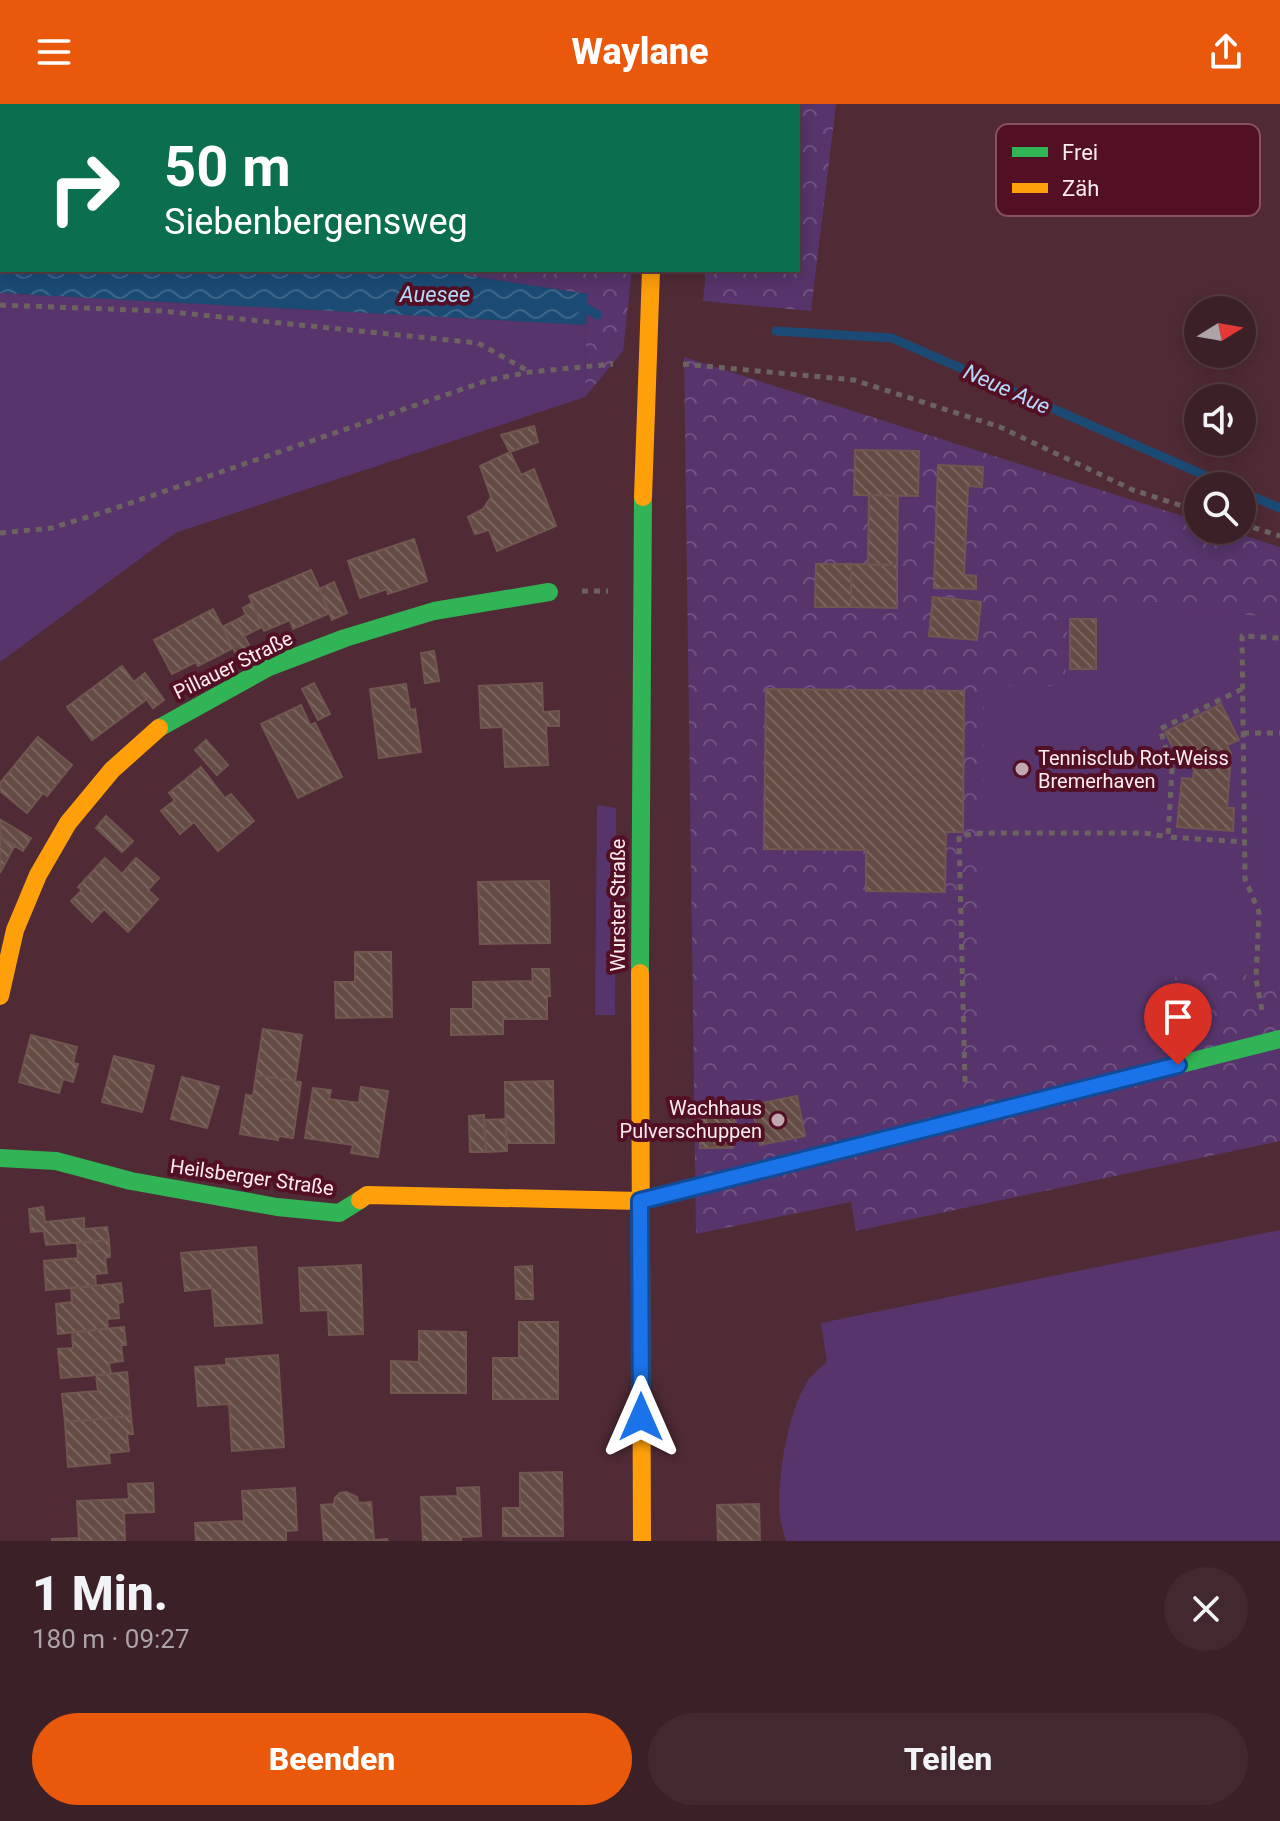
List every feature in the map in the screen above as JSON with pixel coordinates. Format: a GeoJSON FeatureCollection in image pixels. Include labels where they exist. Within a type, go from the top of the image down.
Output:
{"type":"FeatureCollection","features":[{"type":"Feature","properties":{"kind":"street","name":"Wurster Straße"},"geometry":{"type":"LineString","coordinates":[[642,1541],[641,592],[651,272]]}},
{"type":"Feature","properties":{"kind":"street","name":"Pillauer Straße"},"geometry":{"type":"LineString","coordinates":[[0,996],[15,930],[38,875],[68,823],[112,770],[162,725],[269,667],[345,638],[434,611],[549,592]]}},
{"type":"Feature","properties":{"kind":"street","name":"Heilsberger Straße"},"geometry":{"type":"LineString","coordinates":[[0,1158],[56,1161],[131,1181],[277,1207],[339,1213],[367,1195],[640,1201],[1274,1040]]}},
{"type":"Feature","properties":{"kind":"path"},"geometry":{"type":"LineString","coordinates":[[0,305],[162,311],[478,343],[530,372]]}},
{"type":"Feature","properties":{"kind":"path"},"geometry":{"type":"LineString","coordinates":[[0,533],[52,528],[81,519],[489,380],[530,372],[646,361],[854,380],[1000,427],[1133,490],[1184,506]]}},
{"type":"Feature","properties":{"kind":"path"},"geometry":{"type":"LineString","coordinates":[[1256,528],[1280,536]]}},
{"type":"Feature","properties":{"kind":"path"},"geometry":{"type":"LineString","coordinates":[[549,592],[641,592]]}},
{"type":"Feature","properties":{"kind":"path"},"geometry":{"type":"LineString","coordinates":[[1274,1040],[1256,979],[1259,912],[1245,879],[1242,636],[1279,638]]}},
{"type":"Feature","properties":{"kind":"path"},"geometry":{"type":"LineString","coordinates":[[1168,837],[1172,769],[1160,729],[1242,689]]}},
{"type":"Feature","properties":{"kind":"path"},"geometry":{"type":"LineString","coordinates":[[1243,733],[1280,733]]}},
{"type":"Feature","properties":{"kind":"path"},"geometry":{"type":"LineString","coordinates":[[966,1119],[959,836],[982,833],[1145,833],[1245,842]]}},
{"type":"Feature","properties":{"kind":"green space"},"geometry":{"type":"Polygon","coordinates":[[[800,104],[836,104],[811,311],[703,301],[706,272],[800,272],[800,104]]]}},
{"type":"Feature","properties":{"kind":"green space"},"geometry":{"type":"Polygon","coordinates":[[[445,272],[632,272],[623,351],[585,397],[587,294],[445,272]]]}},
{"type":"Feature","properties":{"kind":"green space"},"geometry":{"type":"Polygon","coordinates":[[[0,293],[586,325],[585,397],[175,533],[0,662],[0,293]]]}},
{"type":"Feature","properties":{"kind":"green space"},"geometry":{"type":"Polygon","coordinates":[[[684,357],[1184,517],[1184,544],[1256,544],[1256,539],[1280,547],[1280,618],[1152,606],[1068,606],[1065,686],[984,685],[982,1043],[1145,1041],[1145,1010],[1186,966],[1247,966],[1246,985],[1275,988],[1277,978],[1280,978],[1280,1141],[856,1231],[851,1202],[696,1234],[684,357]]]}},
{"type":"Feature","properties":{"kind":"green space"},"geometry":{"type":"Polygon","coordinates":[[[1068,606],[1152,606],[1280,618],[1280,978],[1277,978],[1275,988],[1246,985],[1247,967],[1145,1041],[982,1044],[983,684],[1065,686],[1068,606]]]}},
{"type":"Feature","properties":{"kind":"green space"},"geometry":{"type":"Polygon","coordinates":[[[597,805],[616,808],[615,1015],[595,1015],[597,805]]]}},
{"type":"Feature","properties":{"kind":"green space"},"geometry":{"type":"Polygon","coordinates":[[[1280,1230],[1280,1541],[786,1541],[779,1502],[785,1446],[802,1392],[809,1379],[827,1362],[821,1323],[1280,1230]]]}},
{"type":"Feature","properties":{"kind":"water","name":"Auesee"},"geometry":{"type":"Polygon","coordinates":[[[0,272],[445,272],[588,294],[586,325],[0,293],[0,272]]]}},
{"type":"Feature","properties":{"kind":"building"},"geometry":{"type":"Polygon","coordinates":[[[534,426],[538,442],[510,452],[501,435],[534,426]]]}},
{"type":"Feature","properties":{"kind":"building"},"geometry":{"type":"Polygon","coordinates":[[[855,450],[919,451],[918,496],[854,495],[855,450]]]}},
{"type":"Feature","properties":{"kind":"building"},"geometry":{"type":"Polygon","coordinates":[[[510,452],[521,475],[534,469],[556,526],[497,551],[489,530],[475,534],[468,517],[483,509],[491,497],[480,466],[510,452]]]}},
{"type":"Feature","properties":{"kind":"building"},"geometry":{"type":"Polygon","coordinates":[[[938,465],[983,467],[982,487],[968,486],[964,575],[976,576],[976,589],[934,588],[938,465]]]}},
{"type":"Feature","properties":{"kind":"building"},"geometry":{"type":"Polygon","coordinates":[[[869,495],[898,495],[897,565],[868,565],[869,495]]]}},
{"type":"Feature","properties":{"kind":"building"},"geometry":{"type":"Polygon","coordinates":[[[414,539],[427,581],[388,594],[387,589],[360,598],[348,561],[414,539]]]}},
{"type":"Feature","properties":{"kind":"building"},"geometry":{"type":"Polygon","coordinates":[[[816,564],[851,564],[851,607],[815,607],[816,564]]]}},
{"type":"Feature","properties":{"kind":"building"},"geometry":{"type":"Polygon","coordinates":[[[851,564],[897,565],[897,608],[851,607],[851,564]]]}},
{"type":"Feature","properties":{"kind":"building"},"geometry":{"type":"Polygon","coordinates":[[[311,570],[330,613],[293,629],[290,620],[264,631],[249,596],[311,570]]]}},
{"type":"Feature","properties":{"kind":"building"},"geometry":{"type":"Polygon","coordinates":[[[334,582],[347,613],[332,620],[319,589],[334,582]]]}},
{"type":"Feature","properties":{"kind":"building"},"geometry":{"type":"Polygon","coordinates":[[[933,597],[981,602],[977,640],[929,636],[933,597]]]}},
{"type":"Feature","properties":{"kind":"building"},"geometry":{"type":"Polygon","coordinates":[[[252,603],[262,627],[244,636],[236,620],[246,615],[243,608],[252,603]]]}},
{"type":"Feature","properties":{"kind":"building"},"geometry":{"type":"Polygon","coordinates":[[[213,609],[233,648],[198,666],[196,662],[172,674],[154,640],[213,609]]]}},
{"type":"Feature","properties":{"kind":"building"},"geometry":{"type":"Polygon","coordinates":[[[1070,619],[1096,619],[1096,669],[1070,669],[1070,619]]]}},
{"type":"Feature","properties":{"kind":"building"},"geometry":{"type":"Polygon","coordinates":[[[236,620],[251,649],[237,656],[222,627],[236,620]]]}},
{"type":"Feature","properties":{"kind":"building"},"geometry":{"type":"Polygon","coordinates":[[[434,651],[439,681],[425,683],[421,653],[434,651]]]}},
{"type":"Feature","properties":{"kind":"building"},"geometry":{"type":"Polygon","coordinates":[[[122,666],[147,699],[92,740],[67,707],[122,666]]]}},
{"type":"Feature","properties":{"kind":"building"},"geometry":{"type":"Polygon","coordinates":[[[145,673],[164,700],[153,708],[134,682],[145,673]]]}},
{"type":"Feature","properties":{"kind":"building"},"geometry":{"type":"Polygon","coordinates":[[[314,683],[330,714],[318,720],[302,689],[314,683]]]}},
{"type":"Feature","properties":{"kind":"building"},"geometry":{"type":"Polygon","coordinates":[[[542,683],[543,712],[559,711],[559,726],[546,726],[548,765],[505,767],[503,727],[481,728],[479,686],[542,683]]]}},
{"type":"Feature","properties":{"kind":"building"},"geometry":{"type":"Polygon","coordinates":[[[406,684],[410,710],[415,709],[421,752],[379,758],[370,689],[406,684]]]}},
{"type":"Feature","properties":{"kind":"building"},"geometry":{"type":"Polygon","coordinates":[[[766,689],[964,691],[963,832],[946,832],[945,892],[866,891],[866,850],[764,849],[766,689]]]}},
{"type":"Feature","properties":{"kind":"building"},"geometry":{"type":"Polygon","coordinates":[[[1221,704],[1239,740],[1227,745],[1231,754],[1227,808],[1234,808],[1233,831],[1177,827],[1182,778],[1193,779],[1194,770],[1190,764],[1180,762],[1165,732],[1221,704]]]}},
{"type":"Feature","properties":{"kind":"building"},"geometry":{"type":"Polygon","coordinates":[[[301,705],[310,725],[315,723],[342,777],[298,798],[261,724],[301,705]]]}},
{"type":"Feature","properties":{"kind":"building"},"geometry":{"type":"Polygon","coordinates":[[[38,737],[72,765],[47,796],[43,793],[27,813],[0,791],[0,783],[38,737]]]}},
{"type":"Feature","properties":{"kind":"building"},"geometry":{"type":"Polygon","coordinates":[[[206,740],[228,765],[217,775],[195,750],[206,740]]]}},
{"type":"Feature","properties":{"kind":"building"},"geometry":{"type":"Polygon","coordinates":[[[201,767],[225,798],[231,794],[254,821],[218,851],[194,822],[180,834],[161,811],[175,800],[169,793],[201,767]]]}},
{"type":"Feature","properties":{"kind":"building"},"geometry":{"type":"Polygon","coordinates":[[[106,816],[133,841],[122,852],[96,828],[106,816]]]}},
{"type":"Feature","properties":{"kind":"building"},"geometry":{"type":"Polygon","coordinates":[[[1,820],[31,838],[23,851],[0,837],[1,820]]]}},
{"type":"Feature","properties":{"kind":"building"},"geometry":{"type":"Polygon","coordinates":[[[0,837],[15,845],[0,873],[0,837]]]}},
{"type":"Feature","properties":{"kind":"building"},"geometry":{"type":"Polygon","coordinates":[[[105,858],[122,874],[136,858],[159,878],[148,890],[158,899],[128,932],[104,909],[92,922],[71,901],[82,890],[78,887],[105,858]]]}},
{"type":"Feature","properties":{"kind":"building"},"geometry":{"type":"Polygon","coordinates":[[[549,881],[550,943],[480,944],[478,882],[549,881]]]}},
{"type":"Feature","properties":{"kind":"building"},"geometry":{"type":"Polygon","coordinates":[[[355,952],[391,952],[392,1017],[336,1018],[335,982],[355,982],[355,952]]]}},
{"type":"Feature","properties":{"kind":"building"},"geometry":{"type":"Polygon","coordinates":[[[532,969],[549,969],[547,1019],[503,1019],[503,1034],[451,1035],[451,1009],[473,1009],[473,982],[533,981],[532,969]]]}},
{"type":"Feature","properties":{"kind":"building"},"geometry":{"type":"Polygon","coordinates":[[[263,1029],[302,1035],[295,1081],[256,1075],[263,1029]]]}},
{"type":"Feature","properties":{"kind":"building"},"geometry":{"type":"Polygon","coordinates":[[[31,1035],[77,1047],[73,1063],[78,1064],[73,1082],[63,1079],[59,1093],[19,1082],[31,1035]]]}},
{"type":"Feature","properties":{"kind":"building"},"geometry":{"type":"Polygon","coordinates":[[[114,1056],[154,1066],[142,1112],[102,1102],[114,1056]]]}},
{"type":"Feature","properties":{"kind":"building"},"geometry":{"type":"Polygon","coordinates":[[[256,1075],[301,1082],[293,1138],[279,1136],[278,1140],[240,1134],[246,1095],[253,1096],[256,1075]]]}},
{"type":"Feature","properties":{"kind":"building"},"geometry":{"type":"Polygon","coordinates":[[[182,1077],[219,1087],[207,1128],[171,1119],[182,1077]]]}},
{"type":"Feature","properties":{"kind":"building"},"geometry":{"type":"Polygon","coordinates":[[[553,1081],[554,1143],[506,1143],[505,1082],[553,1081]]]}},
{"type":"Feature","properties":{"kind":"building"},"geometry":{"type":"Polygon","coordinates":[[[361,1087],[388,1091],[378,1157],[351,1153],[353,1145],[305,1138],[313,1088],[331,1090],[329,1099],[359,1103],[361,1087]]]}},
{"type":"Feature","properties":{"kind":"building","name":"Wachhaus Pulverschuppen"},"geometry":{"type":"Polygon","coordinates":[[[797,1096],[805,1136],[760,1145],[752,1105],[797,1096]]]}},
{"type":"Feature","properties":{"kind":"building"},"geometry":{"type":"Polygon","coordinates":[[[700,1110],[734,1110],[733,1148],[700,1148],[700,1110]]]}},
{"type":"Feature","properties":{"kind":"building"},"geometry":{"type":"Polygon","coordinates":[[[484,1115],[486,1152],[470,1152],[469,1116],[484,1115]]]}},
{"type":"Feature","properties":{"kind":"building"},"geometry":{"type":"Polygon","coordinates":[[[506,1119],[507,1151],[486,1152],[484,1120],[506,1119]]]}},
{"type":"Feature","properties":{"kind":"building"},"geometry":{"type":"Polygon","coordinates":[[[43,1207],[45,1222],[84,1218],[84,1229],[107,1227],[109,1240],[46,1245],[44,1231],[31,1232],[29,1209],[43,1207]]]}},
{"type":"Feature","properties":{"kind":"building"},"geometry":{"type":"Polygon","coordinates":[[[109,1240],[110,1257],[105,1258],[107,1273],[95,1274],[96,1286],[46,1290],[44,1261],[78,1258],[77,1243],[109,1240]]]}},
{"type":"Feature","properties":{"kind":"building"},"geometry":{"type":"Polygon","coordinates":[[[256,1247],[262,1323],[215,1326],[212,1288],[185,1291],[181,1253],[256,1247]]]}},
{"type":"Feature","properties":{"kind":"building"},"geometry":{"type":"Polygon","coordinates":[[[361,1265],[363,1334],[329,1335],[328,1310],[301,1311],[299,1268],[361,1265]]]}},
{"type":"Feature","properties":{"kind":"building"},"geometry":{"type":"Polygon","coordinates":[[[532,1266],[533,1299],[516,1299],[515,1267],[532,1266]]]}},
{"type":"Feature","properties":{"kind":"building"},"geometry":{"type":"Polygon","coordinates":[[[121,1283],[123,1302],[118,1303],[119,1318],[107,1319],[108,1329],[58,1334],[56,1304],[72,1302],[71,1288],[121,1283]]]}},
{"type":"Feature","properties":{"kind":"building"},"geometry":{"type":"Polygon","coordinates":[[[519,1322],[558,1322],[558,1399],[493,1399],[493,1358],[519,1358],[519,1322]]]}},
{"type":"Feature","properties":{"kind":"building"},"geometry":{"type":"Polygon","coordinates":[[[124,1327],[126,1345],[121,1345],[123,1361],[109,1363],[111,1374],[61,1378],[58,1349],[73,1348],[72,1332],[124,1327]]]}},
{"type":"Feature","properties":{"kind":"building"},"geometry":{"type":"Polygon","coordinates":[[[419,1331],[466,1332],[466,1393],[391,1393],[391,1361],[419,1362],[419,1331]]]}},
{"type":"Feature","properties":{"kind":"building"},"geometry":{"type":"Polygon","coordinates":[[[278,1355],[284,1447],[232,1451],[229,1404],[198,1406],[195,1367],[226,1365],[226,1359],[278,1355]]]}},
{"type":"Feature","properties":{"kind":"building"},"geometry":{"type":"Polygon","coordinates":[[[127,1372],[131,1416],[65,1422],[62,1394],[98,1391],[96,1375],[127,1372]]]}},
{"type":"Feature","properties":{"kind":"building"},"geometry":{"type":"Polygon","coordinates":[[[131,1416],[133,1434],[127,1434],[129,1451],[109,1453],[110,1463],[68,1467],[65,1422],[131,1416]]]}},
{"type":"Feature","properties":{"kind":"building"},"geometry":{"type":"Polygon","coordinates":[[[562,1472],[563,1536],[503,1536],[503,1508],[520,1508],[520,1473],[562,1472]]]}},
{"type":"Feature","properties":{"kind":"building"},"geometry":{"type":"Polygon","coordinates":[[[153,1483],[154,1512],[124,1513],[125,1541],[52,1541],[79,1538],[77,1501],[129,1499],[128,1484],[153,1483]]]}},
{"type":"Feature","properties":{"kind":"building"},"geometry":{"type":"Polygon","coordinates":[[[479,1487],[481,1536],[461,1537],[461,1541],[423,1541],[421,1497],[458,1496],[457,1488],[479,1487]]]}},
{"type":"Feature","properties":{"kind":"building"},"geometry":{"type":"Polygon","coordinates":[[[295,1488],[297,1530],[286,1531],[286,1541],[196,1541],[195,1523],[244,1521],[242,1491],[295,1488]]]}},
{"type":"Feature","properties":{"kind":"building"},"geometry":{"type":"Polygon","coordinates":[[[340,1493],[357,1497],[358,1503],[371,1502],[374,1540],[388,1541],[324,1541],[321,1505],[334,1504],[340,1493]]]}},
{"type":"Feature","properties":{"kind":"building"},"geometry":{"type":"Polygon","coordinates":[[[759,1504],[760,1541],[718,1541],[717,1505],[759,1504]]]}},
{"type":"Feature","properties":{"kind":"waterway","name":"Neue Aue"},"geometry":{"type":"LineString","coordinates":[[578,308],[598,315]]}},
{"type":"Feature","properties":{"kind":"waterway","name":"Neue Aue"},"geometry":{"type":"LineString","coordinates":[[776,331],[892,338],[1197,472]]}},
{"type":"Feature","properties":{"kind":"waterway","name":"Neue Aue"},"geometry":{"type":"LineString","coordinates":[[1256,498],[1280,508]]}},
{"type":"Feature","properties":{"kind":"traffic: fast"},"geometry":{"type":"LineString","coordinates":[[640,973],[643,497]]}},
{"type":"Feature","properties":{"kind":"traffic: fast"},"geometry":{"type":"LineString","coordinates":[[159,728],[269,667],[345,638],[434,611],[549,592]]}},
{"type":"Feature","properties":{"kind":"traffic: fast"},"geometry":{"type":"LineString","coordinates":[[719,1181],[1280,1039]]}},
{"type":"Feature","properties":{"kind":"traffic: fast"},"geometry":{"type":"LineString","coordinates":[[0,1158],[56,1161],[131,1181],[277,1207],[339,1213],[360,1200]]}},
{"type":"Feature","properties":{"kind":"traffic: slow"},"geometry":{"type":"LineString","coordinates":[[643,497],[651,272]]}},
{"type":"Feature","properties":{"kind":"traffic: slow"},"geometry":{"type":"LineString","coordinates":[[0,996],[15,930],[38,875],[68,823],[112,770],[159,728]]}},
{"type":"Feature","properties":{"kind":"traffic: slow"},"geometry":{"type":"LineString","coordinates":[[640,973],[642,1541]]}},
{"type":"Feature","properties":{"kind":"traffic: slow"},"geometry":{"type":"LineString","coordinates":[[360,1200],[367,1195],[640,1201],[719,1181]]}},
{"type":"Feature","properties":{"kind":"place","name":"Tennisclub Rot-Weiss Bremerhaven"},"geometry":{"type":"Point","coordinates":[1022,769]}},
{"type":"Feature","properties":{"kind":"place","name":"Wachhaus Pulverschuppen"},"geometry":{"type":"Point","coordinates":[778,1120]}},
{"type":"Feature","properties":{"kind":"route"},"geometry":{"type":"LineString","coordinates":[[641,1417],[640,1201],[1178,1065]]}}]}
